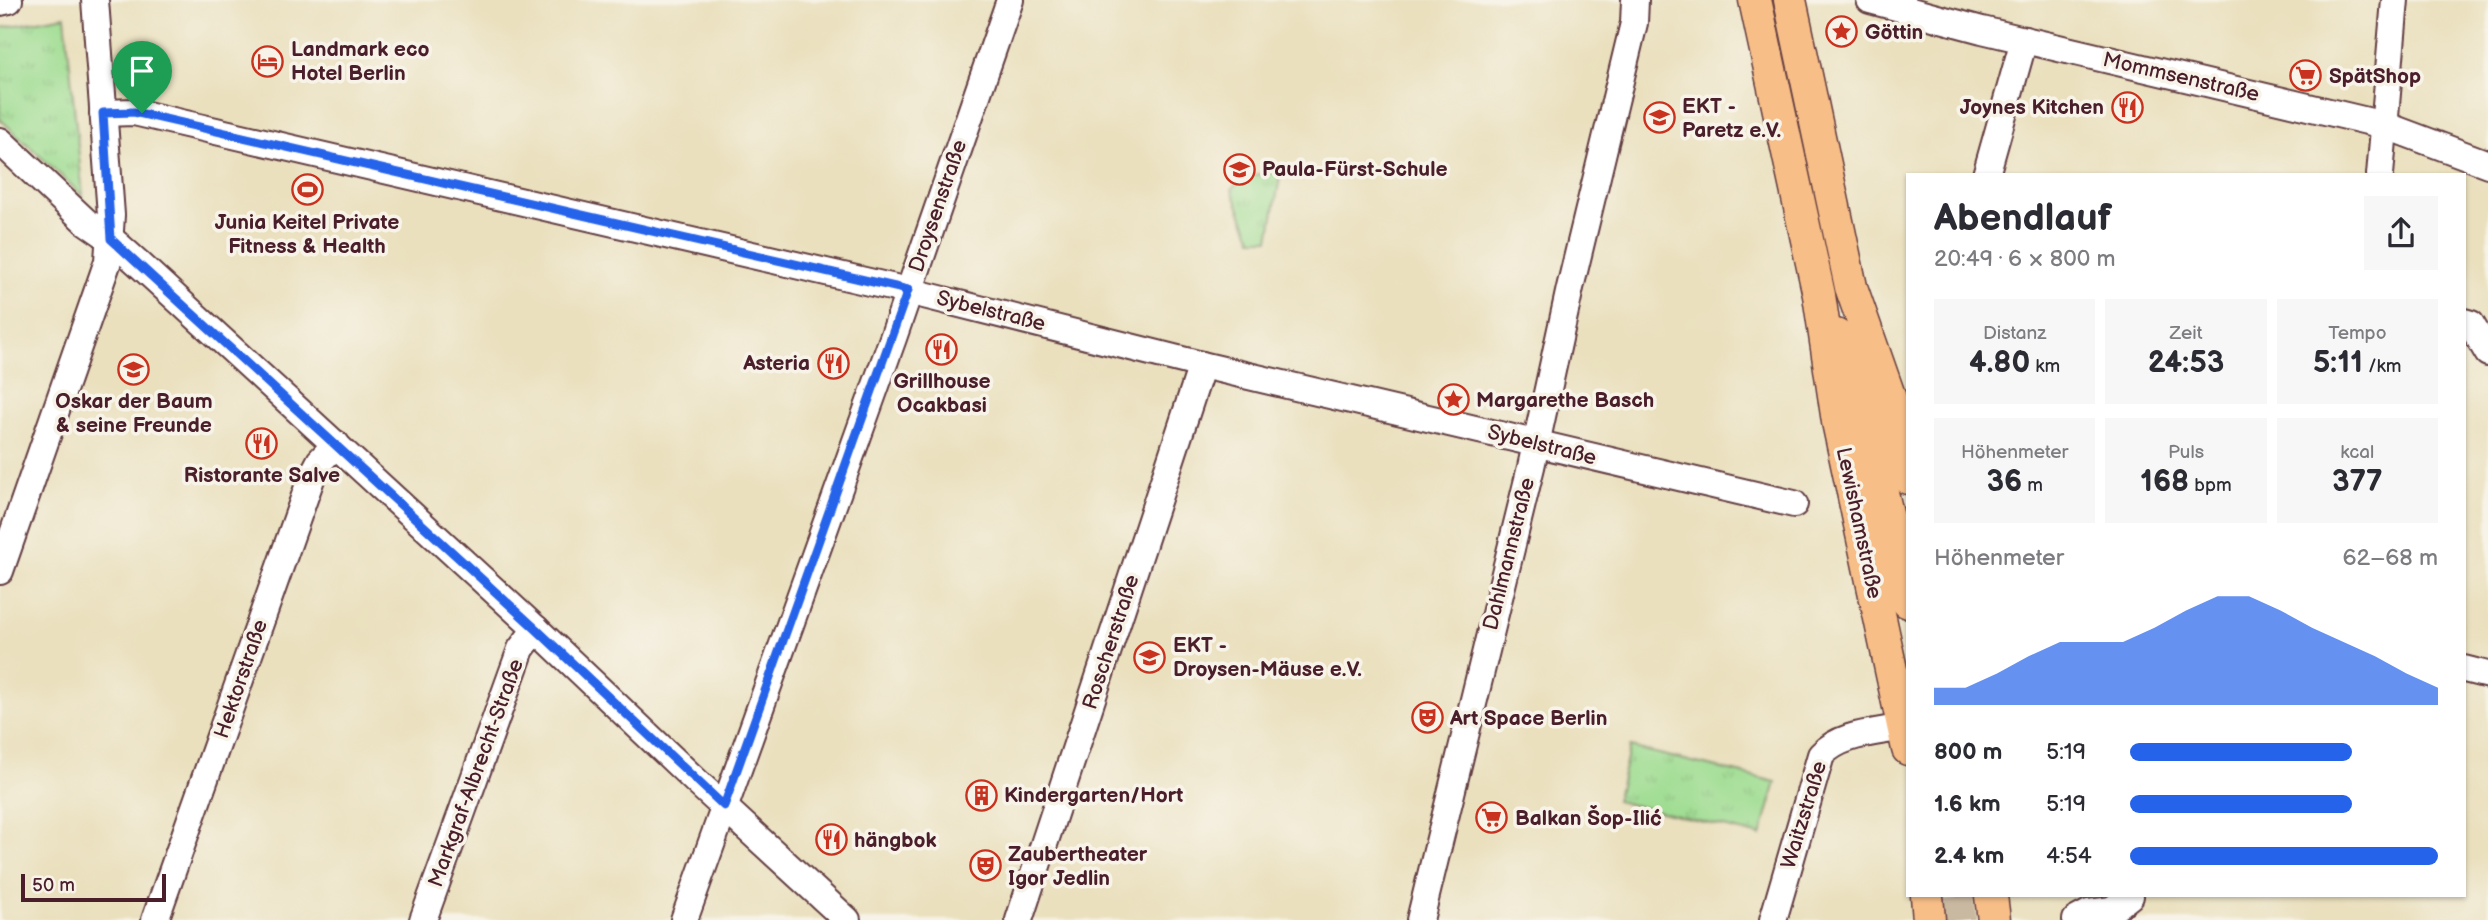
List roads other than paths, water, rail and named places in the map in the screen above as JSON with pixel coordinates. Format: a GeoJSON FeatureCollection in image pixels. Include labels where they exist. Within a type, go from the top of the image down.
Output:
{"type":"FeatureCollection","features":[{"type":"Feature","properties":{"kind":"main road","name":"Lewishamstraße"},"geometry":{"type":"LineString","coordinates":[[1755,0],[1819,295],[1838,422],[1905,738]]}},
{"type":"Feature","properties":{"kind":"main road","name":"Lewishamstraße"},"geometry":{"type":"LineString","coordinates":[[1790,0],[1851,287],[1893,407],[1906,469]]}},
{"type":"Feature","properties":{"kind":"main road","name":"Lewishamstraße"},"geometry":{"type":"LineString","coordinates":[[1851,287],[1855,380]]}},
{"type":"Feature","properties":{"kind":"main road","name":"Lewishamstraße"},"geometry":{"type":"LineString","coordinates":[[1819,295],[1855,380],[1906,594]]}},
{"type":"Feature","properties":{"kind":"main road"},"geometry":{"type":"LineString","coordinates":[[1927,897],[1929,920]]}},
{"type":"Feature","properties":{"kind":"main road"},"geometry":{"type":"LineString","coordinates":[[1991,897],[1994,920]]}},
{"type":"Feature","properties":{"kind":"street"},"geometry":{"type":"LineString","coordinates":[[0,2],[9,0]]}},
{"type":"Feature","properties":{"kind":"street"},"geometry":{"type":"LineString","coordinates":[[0,571],[108,261],[111,239],[95,0]]}},
{"type":"Feature","properties":{"kind":"street","name":"Droysenstraße"},"geometry":{"type":"LineString","coordinates":[[684,920],[1010,0]]}},
{"type":"Feature","properties":{"kind":"street","name":"Mommsenstraße"},"geometry":{"type":"LineString","coordinates":[[1870,0],[2024,40],[2384,125],[2488,164]]}},
{"type":"Feature","properties":{"kind":"street"},"geometry":{"type":"LineString","coordinates":[[2380,173],[2395,0]]}},
{"type":"Feature","properties":{"kind":"street","name":"Dahlmannstraße"},"geometry":{"type":"LineString","coordinates":[[1420,920],[1638,8]]}},
{"type":"Feature","properties":{"kind":"street"},"geometry":{"type":"LineString","coordinates":[[1987,173],[2024,40]]}},
{"type":"Feature","properties":{"kind":"street","name":"Sybelstraße"},"geometry":{"type":"LineString","coordinates":[[103,113],[134,112],[908,290],[1202,365],[1794,504]]}},
{"type":"Feature","properties":{"kind":"street"},"geometry":{"type":"LineString","coordinates":[[0,141],[336,443],[847,920]]}},
{"type":"Feature","properties":{"kind":"street"},"geometry":{"type":"LineString","coordinates":[[2466,323],[2471,324],[2488,353]]}},
{"type":"Feature","properties":{"kind":"street","name":"Roscherstraße"},"geometry":{"type":"LineString","coordinates":[[1019,920],[1202,365]]}},
{"type":"Feature","properties":{"kind":"street","name":"Hektorstraße"},"geometry":{"type":"LineString","coordinates":[[155,920],[312,477],[320,461],[336,443]]}},
{"type":"Feature","properties":{"kind":"street","name":"Markgraf-Albrecht-Straße"},"geometry":{"type":"LineString","coordinates":[[423,920],[520,649],[536,629]]}},
{"type":"Feature","properties":{"kind":"street"},"geometry":{"type":"LineString","coordinates":[[2466,670],[2488,675]]}},
{"type":"Feature","properties":{"kind":"street","name":"Waitzstraße"},"geometry":{"type":"LineString","coordinates":[[1773,920],[1821,755],[1830,744],[1842,740],[1905,738]]}},
{"type":"Feature","properties":{"kind":"street"},"geometry":{"type":"LineString","coordinates":[[2076,920],[2089,913],[2116,909]]}},
{"type":"Feature","properties":{"kind":"tunnel"},"geometry":{"type":"LineString","coordinates":[[1957,897],[1959,920]]}},
{"type":"Feature","properties":{"kind":"place","name":"Göttin"},"geometry":{"type":"Point","coordinates":[1842,32]}},
{"type":"Feature","properties":{"kind":"place","name":"Landmark eco Hotel Berlin"},"geometry":{"type":"Point","coordinates":[268,61]}},
{"type":"Feature","properties":{"kind":"place","name":"SpätShop"},"geometry":{"type":"Point","coordinates":[2306,76]}},
{"type":"Feature","properties":{"kind":"place","name":"Joynes Kitchen"},"geometry":{"type":"Point","coordinates":[2127,107]}},
{"type":"Feature","properties":{"kind":"place","name":"EKT - Paretz e.V."},"geometry":{"type":"Point","coordinates":[1659,118]}},
{"type":"Feature","properties":{"kind":"place","name":"Paula-Fürst-Schule"},"geometry":{"type":"Point","coordinates":[1239,169]}},
{"type":"Feature","properties":{"kind":"place","name":"Junia Keitel Private Fitness & Health"},"geometry":{"type":"Point","coordinates":[307,190]}},
{"type":"Feature","properties":{"kind":"place","name":"Grillhouse Ocakbasi"},"geometry":{"type":"Point","coordinates":[942,349]}},
{"type":"Feature","properties":{"kind":"place","name":"Asteria"},"geometry":{"type":"Point","coordinates":[833,363]}},
{"type":"Feature","properties":{"kind":"place","name":"Oskar der Baum & seine Freunde"},"geometry":{"type":"Point","coordinates":[134,369]}},
{"type":"Feature","properties":{"kind":"place","name":"Margarethe Basch"},"geometry":{"type":"Point","coordinates":[1453,400]}},
{"type":"Feature","properties":{"kind":"place","name":"Ristorante Salve"},"geometry":{"type":"Point","coordinates":[262,443]}},
{"type":"Feature","properties":{"kind":"place","name":"EKT - Droysen-Mäuse e.V."},"geometry":{"type":"Point","coordinates":[1150,657]}},
{"type":"Feature","properties":{"kind":"place","name":"Art Space Berlin"},"geometry":{"type":"Point","coordinates":[1427,718]}},
{"type":"Feature","properties":{"kind":"place","name":"Kindergarten/Hort"},"geometry":{"type":"Point","coordinates":[981,795]}},
{"type":"Feature","properties":{"kind":"place","name":"Balkan Šop-Ilić"},"geometry":{"type":"Point","coordinates":[1492,818]}},
{"type":"Feature","properties":{"kind":"place","name":"hängbok"},"geometry":{"type":"Point","coordinates":[831,840]}},
{"type":"Feature","properties":{"kind":"place","name":"Zaubertheater Igor Jedlin"},"geometry":{"type":"Point","coordinates":[985,866]}}]}
